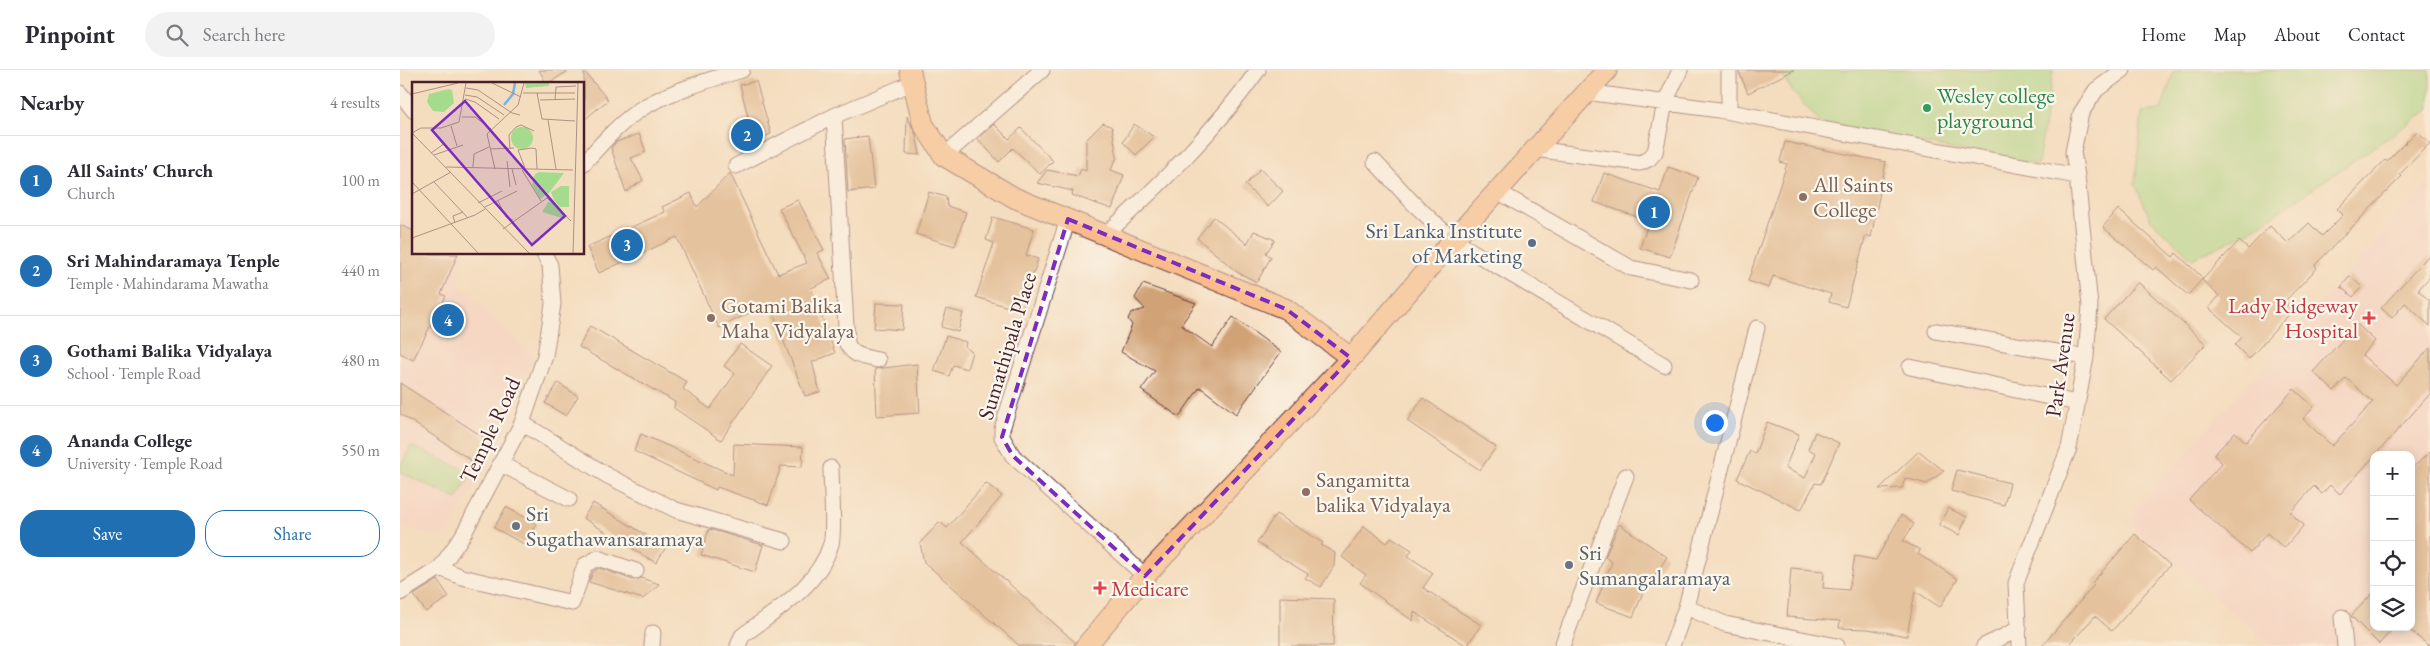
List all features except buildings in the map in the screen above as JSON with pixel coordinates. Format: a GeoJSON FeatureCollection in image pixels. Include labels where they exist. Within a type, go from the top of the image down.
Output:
{"type":"FeatureCollection","features":[{"type":"Feature","properties":{"kind":"main road"},"geometry":{"type":"LineString","coordinates":[[1086,646],[1145,576],[1351,358],[1453,240],[1607,70]]}},
{"type":"Feature","properties":{"kind":"main road"},"geometry":{"type":"LineString","coordinates":[[911,76],[923,124],[944,156],[1015,198],[1286,309],[1351,358]]}},
{"type":"Feature","properties":{"kind":"street"},"geometry":{"type":"LineString","coordinates":[[585,161],[605,140],[644,107],[700,83],[742,70]]}},
{"type":"Feature","properties":{"kind":"street"},"geometry":{"type":"LineString","coordinates":[[944,156],[1042,70]]}},
{"type":"Feature","properties":{"kind":"street"},"geometry":{"type":"LineString","coordinates":[[1105,235],[1140,203],[1235,103],[1258,70]]}},
{"type":"Feature","properties":{"kind":"street"},"geometry":{"type":"LineString","coordinates":[[1534,150],[1640,163],[1649,159],[1655,152],[1665,103],[1680,70]]}},
{"type":"Feature","properties":{"kind":"street"},"geometry":{"type":"LineString","coordinates":[[1729,70],[1729,112]]}},
{"type":"Feature","properties":{"kind":"street","name":"Park Avenue"},"geometry":{"type":"LineString","coordinates":[[2019,646],[2016,583],[2068,448],[2086,357],[2090,306],[2073,152],[2081,113],[2096,90],[2114,73]]}},
{"type":"Feature","properties":{"kind":"street"},"geometry":{"type":"LineString","coordinates":[[736,166],[911,76]]}},
{"type":"Feature","properties":{"kind":"street"},"geometry":{"type":"LineString","coordinates":[[1586,92],[1729,112],[2077,176]]}},
{"type":"Feature","properties":{"kind":"street"},"geometry":{"type":"LineString","coordinates":[[400,93],[412,108]]}},
{"type":"Feature","properties":{"kind":"street"},"geometry":{"type":"LineString","coordinates":[[834,116],[847,344],[851,352],[857,356],[878,360]]}},
{"type":"Feature","properties":{"kind":"street"},"geometry":{"type":"LineString","coordinates":[[1375,162],[1413,203],[1453,240],[1664,365]]}},
{"type":"Feature","properties":{"kind":"street"},"geometry":{"type":"LineString","coordinates":[[1497,191],[1631,268],[1691,280]]}},
{"type":"Feature","properties":{"kind":"street","name":"Sumathipala Place"},"geometry":{"type":"LineString","coordinates":[[1068,219],[1002,429],[1002,437],[1013,456],[1145,576]]}},
{"type":"Feature","properties":{"kind":"street","name":"Temple Road"},"geometry":{"type":"LineString","coordinates":[[400,593],[440,568],[463,535],[522,423],[545,356],[553,304],[550,265],[545,255]]}},
{"type":"Feature","properties":{"kind":"street"},"geometry":{"type":"LineString","coordinates":[[1672,646],[1686,607],[1757,328]]}},
{"type":"Feature","properties":{"kind":"street"},"geometry":{"type":"LineString","coordinates":[[1936,331],[2086,357]]}},
{"type":"Feature","properties":{"kind":"street"},"geometry":{"type":"LineString","coordinates":[[1910,367],[2078,403]]}},
{"type":"Feature","properties":{"kind":"street"},"geometry":{"type":"LineString","coordinates":[[522,423],[608,476],[676,510],[784,540]]}},
{"type":"Feature","properties":{"kind":"street"},"geometry":{"type":"LineString","coordinates":[[501,464],[568,499]]}},
{"type":"Feature","properties":{"kind":"street"},"geometry":{"type":"LineString","coordinates":[[738,646],[742,636],[800,593],[818,569],[831,544],[831,468]]}},
{"type":"Feature","properties":{"kind":"street"},"geometry":{"type":"LineString","coordinates":[[1562,646],[1626,476]]}},
{"type":"Feature","properties":{"kind":"street"},"geometry":{"type":"LineString","coordinates":[[440,568],[462,577],[572,602],[585,565],[598,558],[636,571]]}},
{"type":"Feature","properties":{"kind":"street"},"geometry":{"type":"LineString","coordinates":[[1686,607],[1725,624],[1837,646]]}},
{"type":"Feature","properties":{"kind":"street"},"geometry":{"type":"LineString","coordinates":[[2342,617],[2345,646]]}},
{"type":"Feature","properties":{"kind":"street"},"geometry":{"type":"LineString","coordinates":[[1984,646],[2018,629]]}},
{"type":"Feature","properties":{"kind":"highlighted area"},"geometry":{"type":"Polygon","coordinates":[[[1068,219],[1286,309],[1351,358],[1145,576],[1013,456],[1002,437],[1068,219]]]}},
{"type":"Feature","properties":{"kind":"shaded area"},"geometry":{"type":"Polygon","coordinates":[[[400,118],[412,132],[412,255],[465,255],[458,283],[533,358],[517,401],[491,460],[446,535],[440,536],[400,527],[400,118]]]}},
{"type":"Feature","properties":{"kind":"shaded area","name":"Lady Ridgeway Hospital"},"geometry":{"type":"Polygon","coordinates":[[[2430,181],[2430,646],[2272,646],[2126,520],[2430,181]]]}},
{"type":"Feature","properties":{"kind":"green space","name":"Wesley college playground"},"geometry":{"type":"Polygon","coordinates":[[[1779,70],[2053,70],[2038,165],[1822,125],[1793,92],[1779,70]]]}},
{"type":"Feature","properties":{"kind":"green space"},"geometry":{"type":"Polygon","coordinates":[[[2430,70],[2430,109],[2249,232],[2192,259],[2151,220],[2135,184],[2142,112],[2161,110],[2174,71],[2430,70]]]}},
{"type":"Feature","properties":{"kind":"green space"},"geometry":{"type":"Polygon","coordinates":[[[411,446],[472,473],[457,499],[400,472],[400,467],[411,446]]]}},
{"type":"Feature","properties":{"kind":"place","name":"Wesley college playground"},"geometry":{"type":"Point","coordinates":[1927,108]}},
{"type":"Feature","properties":{"kind":"place","name":"Sri Mahindaramaya Tenple"},"geometry":{"type":"Point","coordinates":[747,135]}},
{"type":"Feature","properties":{"kind":"place","name":"All Saints College"},"geometry":{"type":"Point","coordinates":[1803,197]}},
{"type":"Feature","properties":{"kind":"place","name":"All Saints' Church"},"geometry":{"type":"Point","coordinates":[1654,212]}},
{"type":"Feature","properties":{"kind":"place","name":"Sri Lanka Institute of Marketing"},"geometry":{"type":"Point","coordinates":[1532,243]}},
{"type":"Feature","properties":{"kind":"place","name":"Gothami Balika Vidyalaya"},"geometry":{"type":"Point","coordinates":[627,245]}},
{"type":"Feature","properties":{"kind":"place","name":"Gotami Balika Maha Vidyalaya"},"geometry":{"type":"Point","coordinates":[711,318]}},
{"type":"Feature","properties":{"kind":"place","name":"Lady Ridgeway Hospital"},"geometry":{"type":"Point","coordinates":[2369,318]}},
{"type":"Feature","properties":{"kind":"place","name":"Ananda College"},"geometry":{"type":"Point","coordinates":[448,320]}},
{"type":"Feature","properties":{"kind":"place","name":"Sangamitta balika Vidyalaya"},"geometry":{"type":"Point","coordinates":[1306,492]}},
{"type":"Feature","properties":{"kind":"place","name":"Sri Sugathawansaramaya"},"geometry":{"type":"Point","coordinates":[516,526]}},
{"type":"Feature","properties":{"kind":"place","name":"Sri Sumangalaramaya"},"geometry":{"type":"Point","coordinates":[1569,565]}},
{"type":"Feature","properties":{"kind":"place","name":"Medicare"},"geometry":{"type":"Point","coordinates":[1100,588]}}]}
